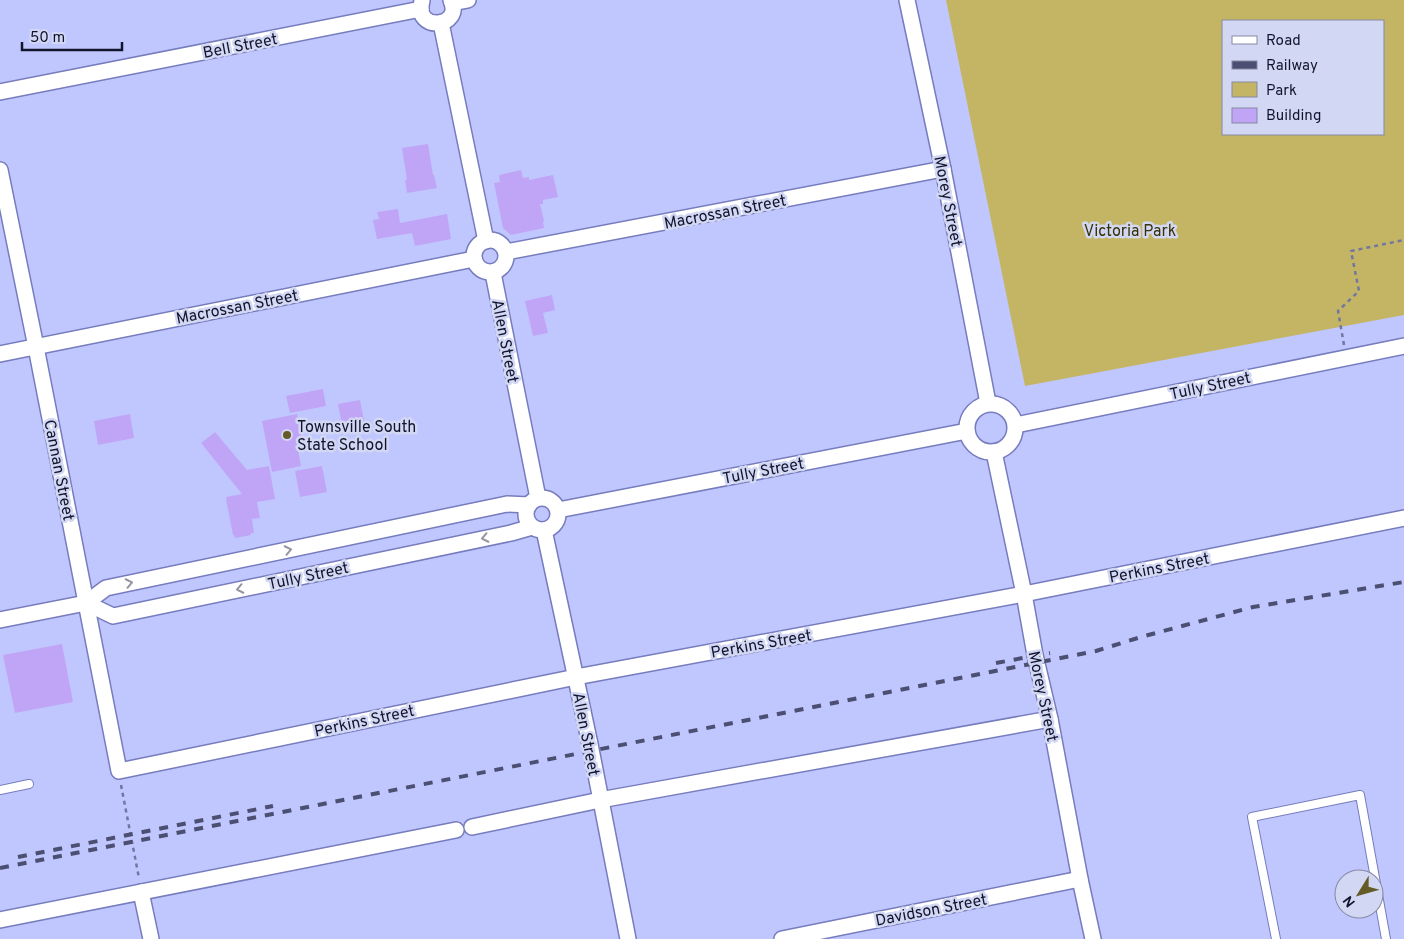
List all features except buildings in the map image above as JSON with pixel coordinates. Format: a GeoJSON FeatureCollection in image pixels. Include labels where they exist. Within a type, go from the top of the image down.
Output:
{"type":"FeatureCollection","features":[{"type":"Feature","properties":{"kind":"street"},"geometry":{"type":"LineString","coordinates":[[422,5],[423,16],[426,20],[432,23],[442,23],[450,16],[453,9],[452,2],[468,0]]}},
{"type":"Feature","properties":{"kind":"street","name":"Morey Street"},"geometry":{"type":"LineString","coordinates":[[907,0],[943,169],[988,403]]}},
{"type":"Feature","properties":{"kind":"street","name":"Bell Street"},"geometry":{"type":"LineString","coordinates":[[0,92],[422,5]]}},
{"type":"Feature","properties":{"kind":"street"},"geometry":{"type":"LineString","coordinates":[[442,23],[486,241]]}},
{"type":"Feature","properties":{"kind":"street","name":"Macrossan Street"},"geometry":{"type":"LineString","coordinates":[[506,252],[943,169]]}},
{"type":"Feature","properties":{"kind":"street","name":"Cannan Street"},"geometry":{"type":"LineString","coordinates":[[0,170],[119,771]]}},
{"type":"Feature","properties":{"kind":"street"},"geometry":{"type":"LineString","coordinates":[[486,241],[498,242],[506,252],[504,266],[492,273],[480,269],[474,259],[477,247],[486,241]]}},
{"type":"Feature","properties":{"kind":"street","name":"Macrossan Street"},"geometry":{"type":"LineString","coordinates":[[0,354],[474,259]]}},
{"type":"Feature","properties":{"kind":"street","name":"Allen Street"},"geometry":{"type":"LineString","coordinates":[[492,273],[533,502]]}},
{"type":"Feature","properties":{"kind":"street","name":"Tully Street"},"geometry":{"type":"LineString","coordinates":[[1016,425],[1404,346]]}},
{"type":"Feature","properties":{"kind":"street"},"geometry":{"type":"LineString","coordinates":[[988,403],[1003,406],[1014,418],[1016,425],[1016,433],[1013,440],[1002,450],[994,452],[979,449],[969,438],[967,431],[967,423],[970,416],[981,405],[988,403]]}},
{"type":"Feature","properties":{"kind":"street","name":"Tully Street"},"geometry":{"type":"LineString","coordinates":[[558,510],[967,431]]}},
{"type":"Feature","properties":{"kind":"street","name":"Morey Street"},"geometry":{"type":"LineString","coordinates":[[994,452],[1035,655],[1050,719],[1093,939]]}},
{"type":"Feature","properties":{"kind":"street"},"geometry":{"type":"LineString","coordinates":[[546,498],[554,502],[559,517],[556,524],[551,528],[538,529],[528,522],[526,516],[533,502],[546,498]]}},
{"type":"Feature","properties":{"kind":"street","name":"Tully Street"},"geometry":{"type":"LineString","coordinates":[[0,620],[86,603],[106,588],[507,504],[533,502]]}},
{"type":"Feature","properties":{"kind":"street","name":"Perkins Street"},"geometry":{"type":"LineString","coordinates":[[119,771],[576,676],[1024,594],[1404,518]]}},
{"type":"Feature","properties":{"kind":"street","name":"Tully Street"},"geometry":{"type":"LineString","coordinates":[[86,603],[113,616],[501,535],[538,529]]}},
{"type":"Feature","properties":{"kind":"street","name":"Allen Street"},"geometry":{"type":"LineString","coordinates":[[538,529],[576,676],[628,939]]}},
{"type":"Feature","properties":{"kind":"street"},"geometry":{"type":"LineString","coordinates":[[472,827],[600,800],[1050,719]]}},
{"type":"Feature","properties":{"kind":"street"},"geometry":{"type":"LineString","coordinates":[[0,920],[456,830]]}},
{"type":"Feature","properties":{"kind":"street","name":"Davidson Street"},"geometry":{"type":"LineString","coordinates":[[782,939],[1080,880]]}},
{"type":"Feature","properties":{"kind":"street"},"geometry":{"type":"LineString","coordinates":[[141,892],[151,939]]}},
{"type":"Feature","properties":{"kind":"lane"},"geometry":{"type":"LineString","coordinates":[[0,790],[29,784]]}},
{"type":"Feature","properties":{"kind":"lane"},"geometry":{"type":"LineString","coordinates":[[1276,939],[1252,817],[1360,795],[1386,939]]}},
{"type":"Feature","properties":{"kind":"path"},"geometry":{"type":"LineString","coordinates":[[1347,358],[1338,311],[1359,291],[1351,251],[1404,240]]}},
{"type":"Feature","properties":{"kind":"path"},"geometry":{"type":"LineString","coordinates":[[119,771],[141,892]]}},
{"type":"Feature","properties":{"kind":"green space","name":"Victoria Park"},"geometry":{"type":"Polygon","coordinates":[[[946,0],[1404,0],[1404,315],[1025,386],[946,0]]]}},
{"type":"Feature","properties":{"kind":"railway"},"geometry":{"type":"LineString","coordinates":[[0,868],[1096,651],[1253,607],[1404,582]]}},
{"type":"Feature","properties":{"kind":"railway"},"geometry":{"type":"LineString","coordinates":[[996,663],[1050,653]]}},
{"type":"Feature","properties":{"kind":"railway"},"geometry":{"type":"LineString","coordinates":[[18,857],[273,806]]}},
{"type":"Feature","properties":{"kind":"place","name":"Townsville South State School"},"geometry":{"type":"Point","coordinates":[287,435]}}]}
